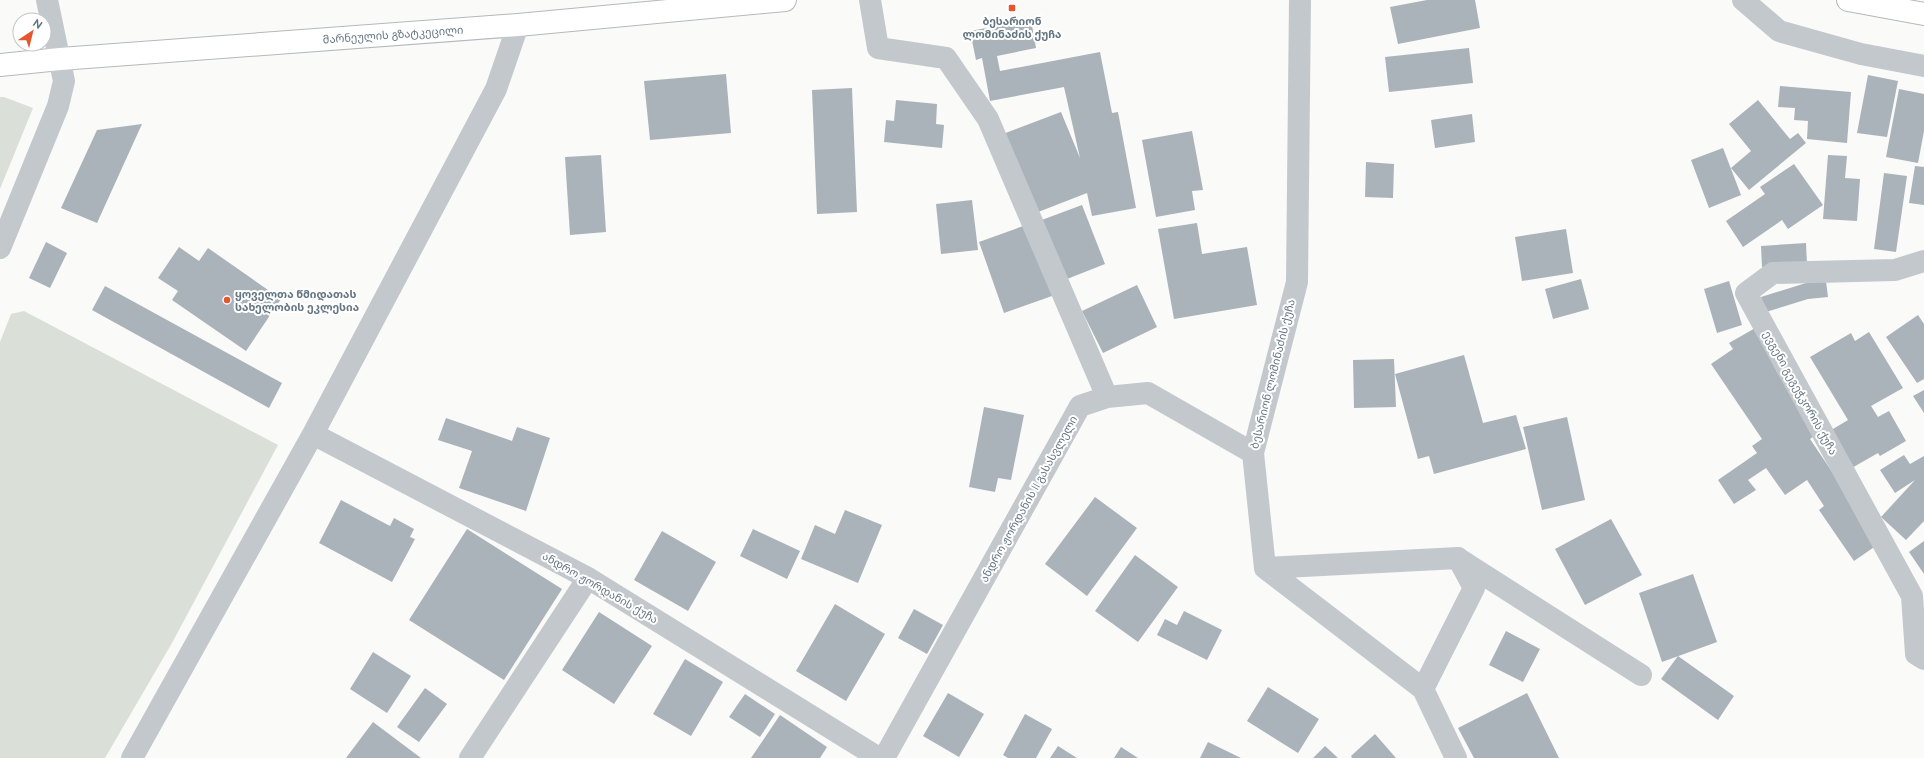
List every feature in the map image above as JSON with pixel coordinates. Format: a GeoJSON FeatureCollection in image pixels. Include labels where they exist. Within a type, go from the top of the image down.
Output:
{"type":"FeatureCollection","features":[{"type":"Feature","properties":{"kind":"highway","name":"მარნეულის გზატკეცილი"},"geometry":{"type":"LineString","coordinates":[[0,65],[60,59],[518,26],[785,0]]}},
{"type":"Feature","properties":{"kind":"highway"},"geometry":{"type":"LineString","coordinates":[[1848,0],[1924,14]]}},
{"type":"Feature","properties":{"kind":"street"},"geometry":{"type":"LineString","coordinates":[[0,248],[58,106],[64,81],[48,0]]}},
{"type":"Feature","properties":{"kind":"street"},"geometry":{"type":"LineString","coordinates":[[870,0],[878,48],[946,58],[988,119],[1107,397]]}},
{"type":"Feature","properties":{"kind":"street","name":"ბესარიონ ლომინაძის ქუჩა"},"geometry":{"type":"LineString","coordinates":[[1265,568],[1253,453],[1297,282],[1300,0]]}},
{"type":"Feature","properties":{"kind":"street"},"geometry":{"type":"LineString","coordinates":[[1743,0],[1779,31],[1861,54],[1924,66]]}},
{"type":"Feature","properties":{"kind":"street"},"geometry":{"type":"LineString","coordinates":[[132,758],[313,434],[496,89],[518,26]]}},
{"type":"Feature","properties":{"kind":"street","name":"ევგენი გეგეჭკორის ქუჩა"},"geometry":{"type":"LineString","coordinates":[[1924,262],[1895,270],[1773,274],[1746,293],[1918,594],[1916,654],[1924,659]]}},
{"type":"Feature","properties":{"kind":"street","name":"ანდრო ჟორდანის II გასასვლელი"},"geometry":{"type":"LineString","coordinates":[[884,758],[1080,406],[1107,397],[1148,393],[1253,453]]}},
{"type":"Feature","properties":{"kind":"street","name":"ანდრო ჟორდანის ქუჩა"},"geometry":{"type":"LineString","coordinates":[[313,434],[588,578],[879,758]]}},
{"type":"Feature","properties":{"kind":"street"},"geometry":{"type":"LineString","coordinates":[[1423,689],[1474,588],[1458,558]]}},
{"type":"Feature","properties":{"kind":"street"},"geometry":{"type":"LineString","coordinates":[[1265,568],[1458,558],[1641,675]]}},
{"type":"Feature","properties":{"kind":"street"},"geometry":{"type":"LineString","coordinates":[[1265,568],[1423,689],[1456,758]]}},
{"type":"Feature","properties":{"kind":"street"},"geometry":{"type":"LineString","coordinates":[[470,758],[588,578]]}},
{"type":"Feature","properties":{"kind":"shaded area"},"geometry":{"type":"Polygon","coordinates":[[[0,97],[4,97],[33,108],[0,189],[0,97]]]}},
{"type":"Feature","properties":{"kind":"shaded area"},"geometry":{"type":"Polygon","coordinates":[[[24,311],[278,445],[172,643],[105,758],[0,758],[0,342],[11,314],[24,311]]]}},
{"type":"Feature","properties":{"kind":"building"},"geometry":{"type":"Polygon","coordinates":[[[1427,0],[1475,0],[1480,28],[1398,44],[1390,7],[1427,0]]]}},
{"type":"Feature","properties":{"kind":"building"},"geometry":{"type":"Polygon","coordinates":[[[1031,20],[1036,48],[997,56],[1000,71],[1100,52],[1112,113],[1118,112],[1136,208],[1092,216],[1087,193],[1033,214],[1003,134],[1061,112],[1080,158],[1064,87],[990,101],[982,58],[976,60],[970,31],[1031,20]]]}},
{"type":"Feature","properties":{"kind":"building"},"geometry":{"type":"Polygon","coordinates":[[[1469,48],[1473,83],[1389,92],[1385,57],[1469,48]]]}},
{"type":"Feature","properties":{"kind":"building"},"geometry":{"type":"Polygon","coordinates":[[[726,74],[731,133],[650,140],[644,81],[726,74]]]}},
{"type":"Feature","properties":{"kind":"building"},"geometry":{"type":"Polygon","coordinates":[[[1868,75],[1898,81],[1887,137],[1857,133],[1868,75]]]}},
{"type":"Feature","properties":{"kind":"building"},"geometry":{"type":"Polygon","coordinates":[[[1780,86],[1851,92],[1847,143],[1807,139],[1808,121],[1794,120],[1795,108],[1778,107],[1780,86]]]}},
{"type":"Feature","properties":{"kind":"building"},"geometry":{"type":"Polygon","coordinates":[[[852,88],[857,212],[817,214],[812,90],[852,88]]]}},
{"type":"Feature","properties":{"kind":"building"},"geometry":{"type":"Polygon","coordinates":[[[1899,89],[1924,94],[1924,131],[1918,163],[1886,157],[1899,89]]]}},
{"type":"Feature","properties":{"kind":"building"},"geometry":{"type":"Polygon","coordinates":[[[896,100],[937,104],[936,124],[944,125],[942,148],[884,142],[886,120],[894,121],[896,100]]]}},
{"type":"Feature","properties":{"kind":"building"},"geometry":{"type":"Polygon","coordinates":[[[1758,100],[1790,139],[1798,133],[1806,143],[1749,190],[1731,168],[1751,151],[1729,124],[1758,100]]]}},
{"type":"Feature","properties":{"kind":"building"},"geometry":{"type":"Polygon","coordinates":[[[1472,114],[1475,142],[1435,148],[1431,120],[1472,114]]]}},
{"type":"Feature","properties":{"kind":"building"},"geometry":{"type":"Polygon","coordinates":[[[142,124],[97,223],[61,208],[97,130],[142,124]]]}},
{"type":"Feature","properties":{"kind":"building"},"geometry":{"type":"Polygon","coordinates":[[[1192,131],[1203,190],[1192,191],[1195,210],[1156,217],[1142,140],[1192,131]]]}},
{"type":"Feature","properties":{"kind":"building"},"geometry":{"type":"Polygon","coordinates":[[[1723,148],[1741,195],[1709,208],[1691,160],[1723,148]]]}},
{"type":"Feature","properties":{"kind":"building"},"geometry":{"type":"Polygon","coordinates":[[[601,155],[606,232],[570,235],[565,157],[601,155]]]}},
{"type":"Feature","properties":{"kind":"building"},"geometry":{"type":"Polygon","coordinates":[[[1828,155],[1847,156],[1845,178],[1860,179],[1857,221],[1823,219],[1828,155]]]}},
{"type":"Feature","properties":{"kind":"building"},"geometry":{"type":"Polygon","coordinates":[[[1366,162],[1394,164],[1393,198],[1365,197],[1366,162]]]}},
{"type":"Feature","properties":{"kind":"building"},"geometry":{"type":"Polygon","coordinates":[[[1794,164],[1823,205],[1788,229],[1782,220],[1743,247],[1726,221],[1765,194],[1760,187],[1794,164]]]}},
{"type":"Feature","properties":{"kind":"building"},"geometry":{"type":"Polygon","coordinates":[[[1915,166],[1924,167],[1924,205],[1909,203],[1915,166]]]}},
{"type":"Feature","properties":{"kind":"building"},"geometry":{"type":"Polygon","coordinates":[[[1884,173],[1907,176],[1896,252],[1874,249],[1884,173]]]}},
{"type":"Feature","properties":{"kind":"building"},"geometry":{"type":"Polygon","coordinates":[[[972,200],[978,250],[941,254],[936,204],[972,200]]]}},
{"type":"Feature","properties":{"kind":"building"},"geometry":{"type":"Polygon","coordinates":[[[1082,205],[1105,264],[1062,281],[1039,221],[1082,205]]]}},
{"type":"Feature","properties":{"kind":"building"},"geometry":{"type":"Polygon","coordinates":[[[1197,223],[1202,254],[1247,247],[1257,305],[1174,319],[1158,229],[1197,223]]]}},
{"type":"Feature","properties":{"kind":"building"},"geometry":{"type":"Polygon","coordinates":[[[1026,225],[1052,296],[1004,313],[979,242],[1026,225]]]}},
{"type":"Feature","properties":{"kind":"building"},"geometry":{"type":"Polygon","coordinates":[[[1566,229],[1573,273],[1522,281],[1515,237],[1566,229]]]}},
{"type":"Feature","properties":{"kind":"building"},"geometry":{"type":"Polygon","coordinates":[[[46,242],[67,253],[50,288],[29,278],[46,242]]]}},
{"type":"Feature","properties":{"kind":"building"},"geometry":{"type":"Polygon","coordinates":[[[1806,243],[1807,265],[1762,267],[1761,246],[1806,243]]]}},
{"type":"Feature","properties":{"kind":"building","name":"ყოველთა წმიდათას სახელობის ეკლესია"},"geometry":{"type":"Polygon","coordinates":[[[179,247],[199,261],[208,248],[281,299],[246,351],[172,300],[178,291],[158,278],[179,247]]]}},
{"type":"Feature","properties":{"kind":"building"},"geometry":{"type":"Polygon","coordinates":[[[1581,279],[1589,309],[1553,319],[1545,289],[1581,279]]]}},
{"type":"Feature","properties":{"kind":"building"},"geometry":{"type":"Polygon","coordinates":[[[1729,281],[1742,325],[1717,333],[1704,289],[1729,281]]]}},
{"type":"Feature","properties":{"kind":"building"},"geometry":{"type":"Polygon","coordinates":[[[1826,281],[1828,297],[1808,299],[1766,312],[1761,297],[1806,283],[1826,281]]]}},
{"type":"Feature","properties":{"kind":"building"},"geometry":{"type":"Polygon","coordinates":[[[1137,285],[1157,327],[1103,353],[1082,311],[1137,285]]]}},
{"type":"Feature","properties":{"kind":"building"},"geometry":{"type":"Polygon","coordinates":[[[105,286],[282,383],[269,408],[92,310],[105,286]]]}},
{"type":"Feature","properties":{"kind":"building"},"geometry":{"type":"Polygon","coordinates":[[[1918,315],[1924,324],[1924,379],[1917,383],[1886,337],[1918,315]]]}},
{"type":"Feature","properties":{"kind":"building"},"geometry":{"type":"Polygon","coordinates":[[[1757,327],[1817,434],[1810,439],[1880,543],[1854,561],[1819,510],[1824,506],[1807,480],[1785,495],[1766,468],[1748,480],[1756,490],[1734,504],[1718,480],[1757,453],[1752,446],[1762,439],[1711,364],[1733,349],[1729,343],[1757,327]]]}},
{"type":"Feature","properties":{"kind":"building"},"geometry":{"type":"Polygon","coordinates":[[[1869,332],[1903,388],[1871,406],[1878,417],[1889,411],[1906,441],[1880,456],[1878,453],[1850,469],[1828,432],[1848,420],[1810,357],[1851,333],[1855,341],[1869,332]]]}},
{"type":"Feature","properties":{"kind":"building"},"geometry":{"type":"Polygon","coordinates":[[[1464,355],[1483,423],[1516,415],[1526,449],[1434,474],[1429,456],[1418,459],[1395,374],[1464,355]]]}},
{"type":"Feature","properties":{"kind":"building"},"geometry":{"type":"Polygon","coordinates":[[[1394,359],[1396,407],[1354,408],[1353,360],[1394,359]]]}},
{"type":"Feature","properties":{"kind":"building"},"geometry":{"type":"Polygon","coordinates":[[[1924,390],[1924,413],[1913,396],[1924,390]]]}},
{"type":"Feature","properties":{"kind":"building"},"geometry":{"type":"Polygon","coordinates":[[[984,407],[1024,415],[1011,480],[998,478],[995,492],[969,487],[984,407]]]}},
{"type":"Feature","properties":{"kind":"building"},"geometry":{"type":"Polygon","coordinates":[[[1567,417],[1585,500],[1542,510],[1523,427],[1567,417]]]}},
{"type":"Feature","properties":{"kind":"building"},"geometry":{"type":"Polygon","coordinates":[[[446,418],[512,441],[517,427],[550,438],[526,511],[459,488],[472,451],[438,440],[446,418]]]}},
{"type":"Feature","properties":{"kind":"building"},"geometry":{"type":"Polygon","coordinates":[[[1904,455],[1910,464],[1924,456],[1924,521],[1906,540],[1881,517],[1915,480],[1895,493],[1880,470],[1904,455]]]}},
{"type":"Feature","properties":{"kind":"building"},"geometry":{"type":"Polygon","coordinates":[[[1095,497],[1137,528],[1087,596],[1045,564],[1095,497]]]}},
{"type":"Feature","properties":{"kind":"building"},"geometry":{"type":"Polygon","coordinates":[[[341,500],[390,526],[394,518],[414,529],[410,537],[415,539],[392,582],[319,543],[341,500]]]}},
{"type":"Feature","properties":{"kind":"building"},"geometry":{"type":"Polygon","coordinates":[[[845,510],[882,525],[858,583],[801,559],[815,525],[835,534],[845,510]]]}},
{"type":"Feature","properties":{"kind":"building"},"geometry":{"type":"Polygon","coordinates":[[[1611,519],[1642,575],[1585,605],[1555,549],[1611,519]]]}},
{"type":"Feature","properties":{"kind":"building"},"geometry":{"type":"Polygon","coordinates":[[[467,529],[562,589],[504,680],[409,620],[467,529]]]}},
{"type":"Feature","properties":{"kind":"building"},"geometry":{"type":"Polygon","coordinates":[[[753,529],[800,551],[787,579],[740,556],[753,529]]]}},
{"type":"Feature","properties":{"kind":"building"},"geometry":{"type":"Polygon","coordinates":[[[662,531],[716,562],[688,611],[634,580],[662,531]]]}},
{"type":"Feature","properties":{"kind":"building"},"geometry":{"type":"Polygon","coordinates":[[[1924,541],[1924,574],[1909,552],[1924,541]]]}},
{"type":"Feature","properties":{"kind":"building"},"geometry":{"type":"Polygon","coordinates":[[[1135,555],[1178,587],[1138,642],[1095,611],[1135,555]]]}},
{"type":"Feature","properties":{"kind":"building"},"geometry":{"type":"Polygon","coordinates":[[[1693,574],[1717,642],[1662,662],[1639,593],[1693,574]]]}},
{"type":"Feature","properties":{"kind":"building"},"geometry":{"type":"Polygon","coordinates":[[[835,604],[885,634],[846,701],[796,671],[835,604]]]}},
{"type":"Feature","properties":{"kind":"building"},"geometry":{"type":"Polygon","coordinates":[[[914,609],[943,625],[927,654],[898,638],[914,609]]]}},
{"type":"Feature","properties":{"kind":"building"},"geometry":{"type":"Polygon","coordinates":[[[1184,611],[1222,630],[1207,660],[1157,635],[1165,619],[1177,625],[1184,611]]]}},
{"type":"Feature","properties":{"kind":"building"},"geometry":{"type":"Polygon","coordinates":[[[599,612],[652,646],[614,704],[562,670],[599,612]]]}},
{"type":"Feature","properties":{"kind":"building"},"geometry":{"type":"Polygon","coordinates":[[[1506,631],[1540,649],[1523,682],[1489,665],[1506,631]]]}},
{"type":"Feature","properties":{"kind":"building"},"geometry":{"type":"Polygon","coordinates":[[[373,652],[411,676],[387,713],[350,689],[373,652]]]}},
{"type":"Feature","properties":{"kind":"building"},"geometry":{"type":"Polygon","coordinates":[[[1678,656],[1734,696],[1718,720],[1661,679],[1678,656]]]}},
{"type":"Feature","properties":{"kind":"building"},"geometry":{"type":"Polygon","coordinates":[[[685,659],[723,682],[691,736],[653,714],[685,659]]]}},
{"type":"Feature","properties":{"kind":"building"},"geometry":{"type":"Polygon","coordinates":[[[1268,687],[1319,719],[1298,753],[1247,721],[1268,687]]]}},
{"type":"Feature","properties":{"kind":"building"},"geometry":{"type":"Polygon","coordinates":[[[425,688],[447,704],[419,742],[397,727],[425,688]]]}},
{"type":"Feature","properties":{"kind":"building"},"geometry":{"type":"Polygon","coordinates":[[[948,693],[984,714],[959,757],[923,736],[948,693]]]}},
{"type":"Feature","properties":{"kind":"building"},"geometry":{"type":"Polygon","coordinates":[[[1527,693],[1559,758],[1474,758],[1458,728],[1527,693]]]}},
{"type":"Feature","properties":{"kind":"building"},"geometry":{"type":"Polygon","coordinates":[[[745,694],[775,714],[760,737],[729,717],[745,694]]]}},
{"type":"Feature","properties":{"kind":"building"},"geometry":{"type":"Polygon","coordinates":[[[1025,714],[1052,729],[1036,758],[1008,758],[1003,755],[1025,714]]]}},
{"type":"Feature","properties":{"kind":"building"},"geometry":{"type":"Polygon","coordinates":[[[780,715],[827,747],[820,758],[751,758],[780,715]]]}},
{"type":"Feature","properties":{"kind":"building"},"geometry":{"type":"Polygon","coordinates":[[[373,722],[421,758],[346,758],[373,722]]]}},
{"type":"Feature","properties":{"kind":"building"},"geometry":{"type":"Polygon","coordinates":[[[1375,734],[1396,758],[1352,758],[1351,756],[1375,734]]]}},
{"type":"Feature","properties":{"kind":"building"},"geometry":{"type":"Polygon","coordinates":[[[1208,742],[1241,758],[1200,758],[1208,742]]]}},
{"type":"Feature","properties":{"kind":"building"},"geometry":{"type":"Polygon","coordinates":[[[1058,746],[1077,758],[1050,758],[1058,746]]]}},
{"type":"Feature","properties":{"kind":"building"},"geometry":{"type":"Polygon","coordinates":[[[1325,746],[1338,758],[1313,758],[1325,746]]]}},
{"type":"Feature","properties":{"kind":"building"},"geometry":{"type":"Polygon","coordinates":[[[1121,747],[1138,758],[1114,758],[1121,747]]]}},
{"type":"Feature","properties":{"kind":"place","name":"ბესარიონ ლომინაძის ქუჩა"},"geometry":{"type":"Point","coordinates":[1012,8]}},
{"type":"Feature","properties":{"kind":"place","name":"ყოველთა წმიდათას სახელობის ეკლესია"},"geometry":{"type":"Point","coordinates":[227,300]}}]}
